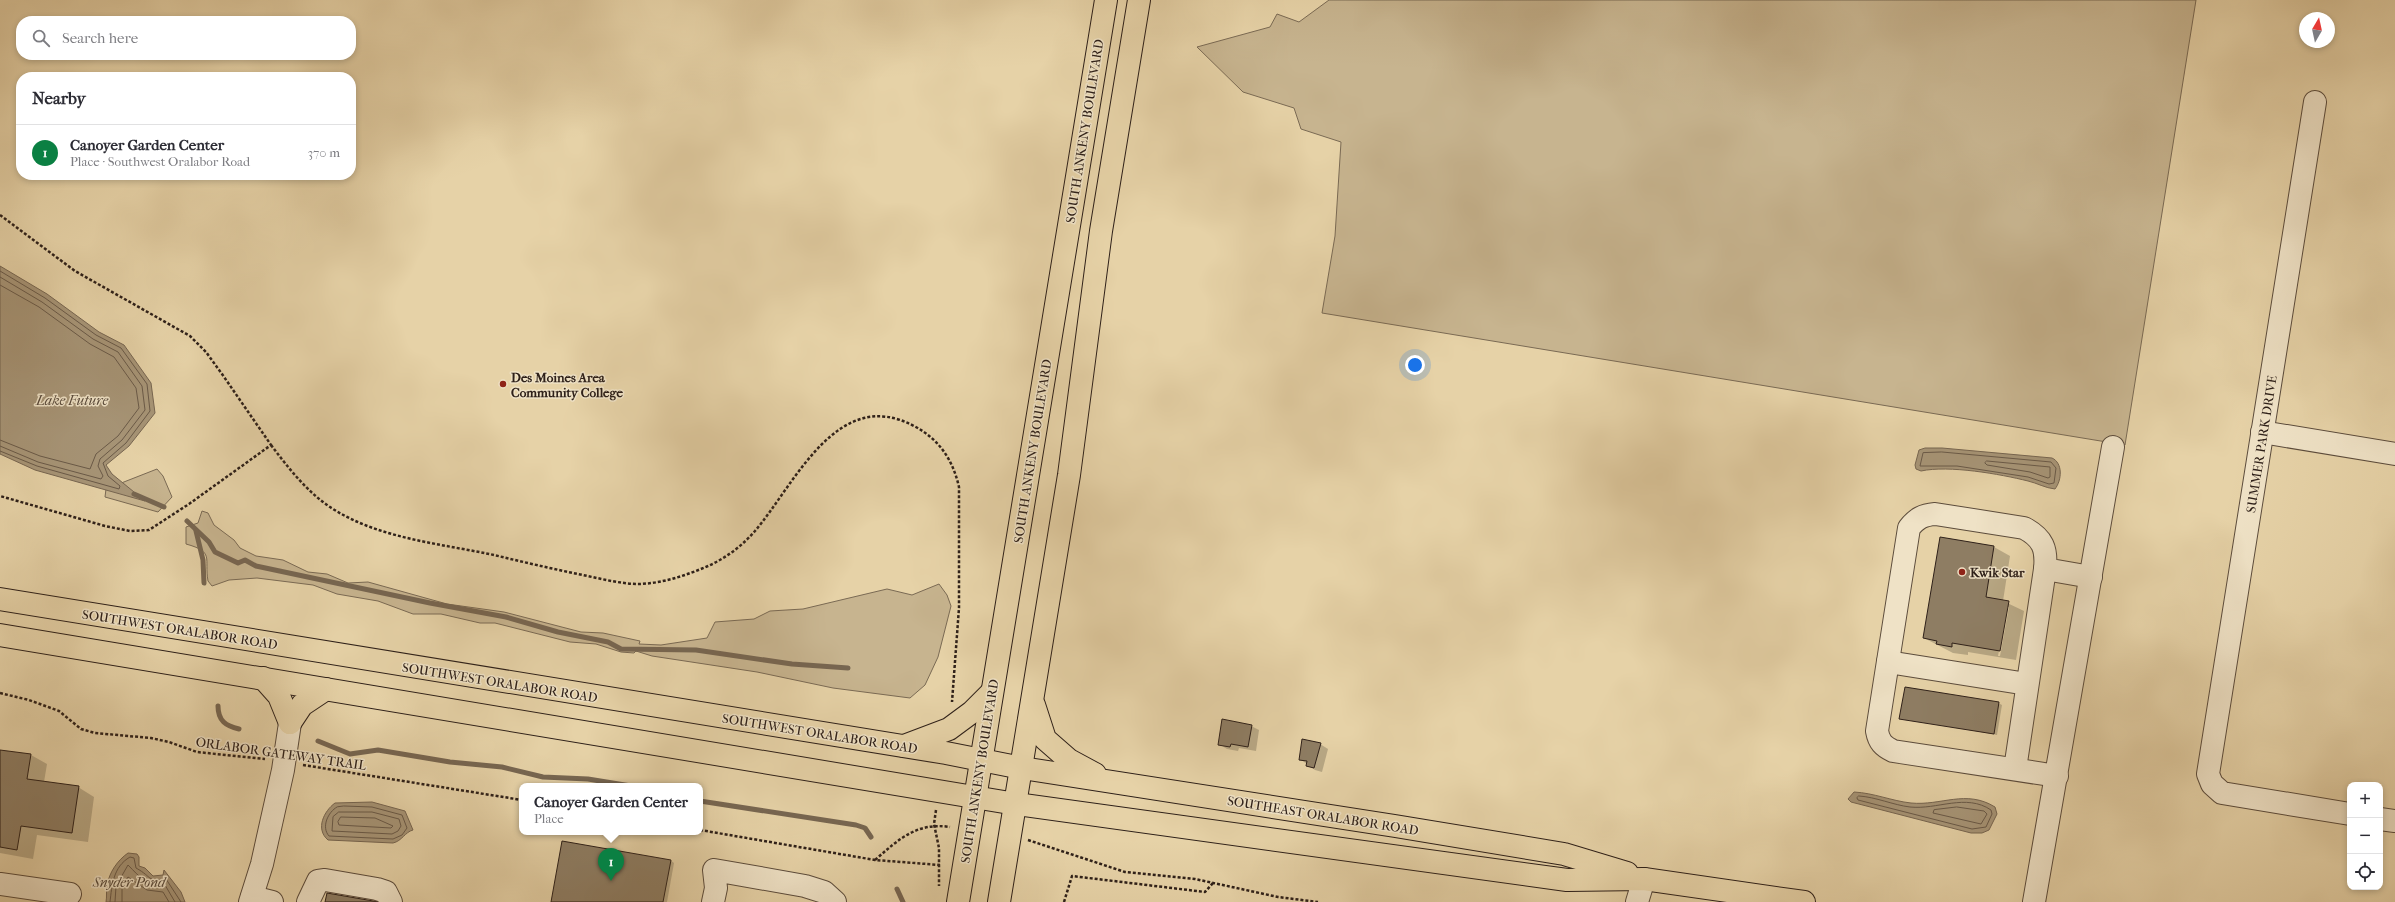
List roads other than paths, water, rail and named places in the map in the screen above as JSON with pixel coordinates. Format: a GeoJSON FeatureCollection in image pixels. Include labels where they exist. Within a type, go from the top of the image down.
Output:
{"type":"FeatureCollection","features":[{"type":"Feature","properties":{"kind":"main road","name":"SOUTH ANKENY BOULEVARD"},"geometry":{"type":"LineString","coordinates":[[999,902],[1011,835],[996,800],[990,762],[992,692],[1106,0]]}},
{"type":"Feature","properties":{"kind":"main road","name":"SOUTH ANKENY BOULEVARD"},"geometry":{"type":"LineString","coordinates":[[958,902],[971,830],[1022,768],[1069,475],[1102,223],[1139,0]]}},
{"type":"Feature","properties":{"kind":"main road","name":"SOUTHWEST ORALABOR ROAD"},"geometry":{"type":"LineString","coordinates":[[0,599],[990,762]]}},
{"type":"Feature","properties":{"kind":"main road"},"geometry":{"type":"LineString","coordinates":[[0,635],[996,800]]}},
{"type":"Feature","properties":{"kind":"main road"},"geometry":{"type":"LineString","coordinates":[[263,678],[279,696],[290,723]]}},
{"type":"Feature","properties":{"kind":"main road"},"geometry":{"type":"LineString","coordinates":[[290,723],[302,705],[326,689]]}},
{"type":"Feature","properties":{"kind":"main road"},"geometry":{"type":"LineString","coordinates":[[903,747],[949,729],[972,712],[992,692]]}},
{"type":"Feature","properties":{"kind":"main road"},"geometry":{"type":"LineString","coordinates":[[1033,698],[1045,739],[1069,760],[1109,782]]}},
{"type":"Feature","properties":{"kind":"main road","name":"SOUTHEAST ORALABOR ROAD"},"geometry":{"type":"LineString","coordinates":[[990,762],[1564,854],[1644,878],[1804,902]]}},
{"type":"Feature","properties":{"kind":"main road","name":"SOUTHEAST ORALABOR ROAD"},"geometry":{"type":"LineString","coordinates":[[996,800],[1567,880],[1644,878]]}},
{"type":"Feature","properties":{"kind":"street","name":"SUMMER PARK DRIVE"},"geometry":{"type":"LineString","coordinates":[[2315,102],[2208,766],[2212,784],[2216,790],[2229,795],[2347,814]]}},
{"type":"Feature","properties":{"kind":"street"},"geometry":{"type":"LineString","coordinates":[[2262,432],[2395,454]]}},
{"type":"Feature","properties":{"kind":"street"},"geometry":{"type":"LineString","coordinates":[[2034,902],[2113,447]]}},
{"type":"Feature","properties":{"kind":"street"},"geometry":{"type":"LineString","coordinates":[[2015,769],[2047,554],[2042,542],[2034,533],[2024,528],[1935,514],[1924,515],[1915,520],[1909,528],[1877,731],[1879,740],[1893,751],[2057,776]]}},
{"type":"Feature","properties":{"kind":"street"},"geometry":{"type":"LineString","coordinates":[[2045,570],[2091,577]]}},
{"type":"Feature","properties":{"kind":"street"},"geometry":{"type":"LineString","coordinates":[[1888,662],[2027,684]]}},
{"type":"Feature","properties":{"kind":"street"},"geometry":{"type":"LineString","coordinates":[[272,902],[251,899],[262,864],[284,761],[290,723]]}},
{"type":"Feature","properties":{"kind":"street"},"geometry":{"type":"LineString","coordinates":[[2383,819],[2395,821]]}},
{"type":"Feature","properties":{"kind":"street"},"geometry":{"type":"LineString","coordinates":[[713,902],[716,888],[714,870],[805,886],[824,892],[835,902]]}},
{"type":"Feature","properties":{"kind":"street"},"geometry":{"type":"LineString","coordinates":[[1637,902],[1644,878]]}},
{"type":"Feature","properties":{"kind":"street"},"geometry":{"type":"LineString","coordinates":[[308,902],[318,881],[325,880],[377,889],[386,892],[391,902]]}},
{"type":"Feature","properties":{"kind":"street"},"geometry":{"type":"LineString","coordinates":[[0,884],[70,894]]}},
{"type":"Feature","properties":{"kind":"water","name":"Lake Future"},"geometry":{"type":"Polygon","coordinates":[[[0,266],[47,294],[99,332],[124,345],[151,383],[155,413],[129,446],[106,465],[112,474],[145,501],[35,470],[0,454],[0,266]]]}},
{"type":"Feature","properties":{"kind":"water"},"geometry":{"type":"Polygon","coordinates":[[[1925,448],[1942,448],[2052,458],[2056,460],[2060,468],[2060,477],[2055,489],[2017,478],[1989,473],[1946,469],[1921,471],[1916,469],[1915,465],[1919,450],[1925,448]]]}},
{"type":"Feature","properties":{"kind":"water"},"geometry":{"type":"Polygon","coordinates":[[[1854,792],[1911,803],[1953,799],[1974,799],[1995,807],[1997,814],[1989,830],[1982,833],[1971,833],[1851,802],[1848,799],[1854,792]]]}},
{"type":"Feature","properties":{"kind":"water"},"geometry":{"type":"Polygon","coordinates":[[[372,802],[405,811],[413,830],[393,843],[328,840],[324,836],[322,831],[322,820],[327,811],[335,803],[372,802]]]}},
{"type":"Feature","properties":{"kind":"water","name":"Snyder Pond"},"geometry":{"type":"Polygon","coordinates":[[[128,853],[137,854],[139,857],[139,866],[145,868],[153,876],[163,875],[164,870],[181,892],[185,902],[106,902],[108,881],[112,871],[117,863],[128,853]]]}},
{"type":"Feature","properties":{"kind":"waterway"},"geometry":{"type":"LineString","coordinates":[[134,494],[164,507]]}},
{"type":"Feature","properties":{"kind":"waterway"},"geometry":{"type":"LineString","coordinates":[[187,521],[209,542],[215,552],[238,563],[245,560],[256,566],[430,603],[506,617],[558,632],[608,642],[621,649],[696,650],[792,664],[848,668]]}},
{"type":"Feature","properties":{"kind":"waterway"},"geometry":{"type":"LineString","coordinates":[[196,531],[203,560],[204,583]]}},
{"type":"Feature","properties":{"kind":"waterway"},"geometry":{"type":"LineString","coordinates":[[218,706],[219,716],[221,719],[230,726],[239,729]]}},
{"type":"Feature","properties":{"kind":"waterway"},"geometry":{"type":"LineString","coordinates":[[318,741],[350,754],[378,750],[450,762],[502,767],[543,777],[588,779],[613,783]]}},
{"type":"Feature","properties":{"kind":"waterway"},"geometry":{"type":"LineString","coordinates":[[703,801],[856,825],[865,828],[871,837]]}},
{"type":"Feature","properties":{"kind":"waterway"},"geometry":{"type":"LineString","coordinates":[[897,889],[903,902]]}},
{"type":"Feature","properties":{"kind":"place","name":"Des Moines Area Community College"},"geometry":{"type":"Point","coordinates":[503,384]}},
{"type":"Feature","properties":{"kind":"place","name":"Kwik Star"},"geometry":{"type":"Point","coordinates":[1962,572]}},
{"type":"Feature","properties":{"kind":"place","name":"Canoyer Garden Center"},"geometry":{"type":"Point","coordinates":[611,881]}}]}
